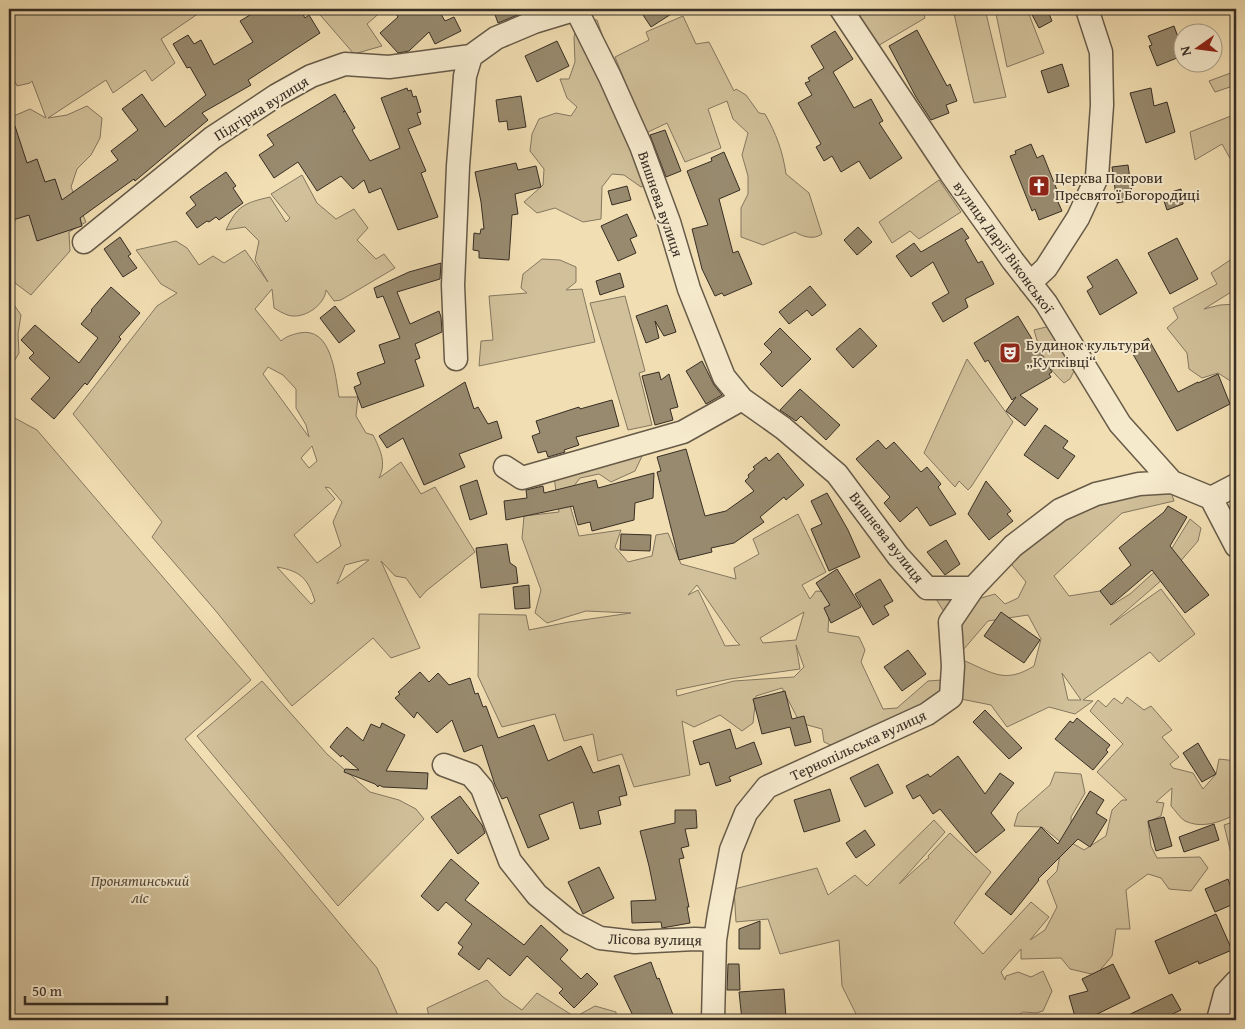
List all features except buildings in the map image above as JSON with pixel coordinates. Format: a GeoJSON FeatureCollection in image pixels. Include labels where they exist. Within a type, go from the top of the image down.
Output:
{"type":"FeatureCollection","features":[{"type":"Feature","properties":{"kind":"street","name":"Підгірна вулиця"},"geometry":{"type":"LineString","coordinates":[[84,242],[212,138],[277,95],[311,76],[345,64],[390,67],[471,56],[496,38],[534,22],[576,9]]}},
{"type":"Feature","properties":{"kind":"street","name":"Вишнева вулиця"},"geometry":{"type":"LineString","coordinates":[[576,9],[610,77],[641,146],[670,222],[689,289],[724,377],[742,399],[783,428],[837,474],[898,556],[927,588],[973,588]]}},
{"type":"Feature","properties":{"kind":"street","name":"вулиця Дарії Віконської"},"geometry":{"type":"LineString","coordinates":[[841,9],[951,174],[1046,303],[1120,424],[1172,482]]}},
{"type":"Feature","properties":{"kind":"street"},"geometry":{"type":"LineString","coordinates":[[1030,283],[1046,268],[1078,218],[1097,177],[1102,105],[1101,52],[1087,9]]}},
{"type":"Feature","properties":{"kind":"street"},"geometry":{"type":"LineString","coordinates":[[456,359],[454,285],[458,166],[465,76],[471,56]]}},
{"type":"Feature","properties":{"kind":"street"},"geometry":{"type":"LineString","coordinates":[[505,467],[522,478],[684,432],[742,399]]}},
{"type":"Feature","properties":{"kind":"street","name":"Тернопільська вулиця"},"geometry":{"type":"LineString","coordinates":[[714,1020],[715,940],[731,850],[746,814],[767,787],[919,718],[952,696],[953,666],[950,622],[973,588],[1013,546],[1060,510],[1096,494],[1139,484],[1172,482],[1211,498]]}},
{"type":"Feature","properties":{"kind":"street"},"geometry":{"type":"LineString","coordinates":[[1236,485],[1211,498],[1236,546]]}},
{"type":"Feature","properties":{"kind":"street","name":"Лісова вулиця"},"geometry":{"type":"LineString","coordinates":[[444,765],[470,776],[482,788],[510,861],[537,895],[571,924],[600,938],[636,942],[695,939],[715,940]]}},
{"type":"Feature","properties":{"kind":"street"},"geometry":{"type":"LineString","coordinates":[[1218,1020],[1225,994],[1236,982]]}},
{"type":"Feature","properties":{"kind":"green space"},"geometry":{"type":"Polygon","coordinates":[[[9,9],[205,9],[161,39],[175,63],[152,81],[145,70],[113,93],[106,80],[48,118],[67,115],[87,106],[102,118],[100,138],[91,155],[77,169],[71,187],[86,222],[69,232],[70,251],[31,295],[15,283],[9,282],[9,219],[12,225],[15,222],[13,199],[9,202],[9,118],[30,109],[46,118],[32,81],[17,86],[9,68],[9,9]]]}},
{"type":"Feature","properties":{"kind":"green space"},"geometry":{"type":"Polygon","coordinates":[[[315,9],[382,9],[367,24],[382,46],[354,54],[315,9]]]}},
{"type":"Feature","properties":{"kind":"green space"},"geometry":{"type":"Polygon","coordinates":[[[851,9],[922,9],[925,18],[876,47],[851,9]]]}},
{"type":"Feature","properties":{"kind":"green space"},"geometry":{"type":"Polygon","coordinates":[[[953,9],[985,9],[1006,97],[974,103],[953,9]]]}},
{"type":"Feature","properties":{"kind":"green space"},"geometry":{"type":"Polygon","coordinates":[[[995,9],[1027,9],[1044,53],[1007,67],[995,9]]]}},
{"type":"Feature","properties":{"kind":"green space"},"geometry":{"type":"Polygon","coordinates":[[[683,16],[696,44],[709,42],[734,91],[736,89],[746,95],[759,113],[765,114],[778,143],[786,174],[809,193],[822,234],[819,236],[808,237],[795,232],[763,245],[741,237],[741,208],[748,194],[748,176],[742,155],[748,133],[733,119],[727,101],[708,109],[721,148],[685,162],[667,123],[646,133],[615,57],[649,40],[646,32],[683,16]]]}},
{"type":"Feature","properties":{"kind":"green space"},"geometry":{"type":"Polygon","coordinates":[[[586,19],[597,20],[661,179],[641,187],[624,175],[612,174],[602,187],[601,219],[583,222],[555,208],[537,213],[524,202],[543,185],[544,169],[530,151],[532,134],[539,119],[556,113],[571,116],[577,107],[567,98],[560,79],[569,79],[575,62],[574,37],[577,24],[586,19]]]}},
{"type":"Feature","properties":{"kind":"green space"},"geometry":{"type":"Polygon","coordinates":[[[1236,71],[1236,85],[1215,92],[1209,81],[1236,71]]]}},
{"type":"Feature","properties":{"kind":"green space"},"geometry":{"type":"Polygon","coordinates":[[[1236,114],[1236,169],[1222,144],[1195,160],[1190,132],[1236,114]]]}},
{"type":"Feature","properties":{"kind":"green space"},"geometry":{"type":"Polygon","coordinates":[[[302,175],[317,203],[336,219],[354,209],[368,228],[357,240],[376,259],[384,254],[395,268],[341,300],[334,301],[326,290],[319,305],[309,312],[298,316],[291,316],[274,308],[272,289],[255,309],[281,341],[299,333],[310,333],[319,337],[330,354],[339,397],[358,397],[356,416],[366,433],[373,435],[382,456],[379,478],[401,462],[421,494],[435,487],[475,552],[426,591],[420,598],[406,578],[395,576],[381,561],[420,648],[391,658],[373,638],[292,706],[215,610],[152,537],[162,522],[73,414],[157,306],[177,293],[161,284],[136,250],[176,241],[187,248],[199,265],[213,256],[224,263],[245,250],[268,282],[255,260],[259,241],[245,227],[226,230],[242,207],[254,201],[270,197],[286,222],[290,218],[271,194],[302,175]],[[268,367],[263,374],[309,437],[306,425],[296,408],[296,389],[283,375],[268,367]],[[312,446],[301,458],[309,468],[317,461],[312,446]],[[325,487],[335,499],[294,535],[317,563],[341,546],[333,522],[342,502],[330,488],[325,487]],[[369,560],[345,565],[337,584],[369,560]],[[277,567],[311,604],[315,601],[302,577],[292,571],[277,567]]]}},
{"type":"Feature","properties":{"kind":"green space"},"geometry":{"type":"Polygon","coordinates":[[[939,180],[961,212],[919,239],[910,231],[892,243],[879,222],[939,180]]]}},
{"type":"Feature","properties":{"kind":"green space"},"geometry":{"type":"Polygon","coordinates":[[[1236,256],[1236,289],[1204,309],[1236,304],[1236,396],[1232,382],[1218,373],[1202,378],[1189,369],[1187,353],[1167,328],[1178,318],[1173,308],[1217,284],[1211,273],[1236,256]]]}},
{"type":"Feature","properties":{"kind":"green space"},"geometry":{"type":"Polygon","coordinates":[[[542,259],[560,260],[576,267],[576,282],[566,290],[582,289],[595,342],[479,366],[481,341],[493,340],[489,296],[527,293],[521,288],[523,274],[542,259]]]}},
{"type":"Feature","properties":{"kind":"green space"},"geometry":{"type":"Polygon","coordinates":[[[625,296],[645,371],[639,373],[652,425],[628,430],[590,303],[625,296]]]}},
{"type":"Feature","properties":{"kind":"green space"},"geometry":{"type":"Polygon","coordinates":[[[10,299],[21,315],[18,334],[19,353],[15,360],[9,357],[10,299]]]}},
{"type":"Feature","properties":{"kind":"green space"},"geometry":{"type":"Polygon","coordinates":[[[1050,326],[1077,365],[1070,379],[1064,383],[1045,359],[1034,330],[1050,326]]]}},
{"type":"Feature","properties":{"kind":"green space"},"geometry":{"type":"Polygon","coordinates":[[[967,359],[1013,422],[968,490],[959,481],[955,487],[924,453],[967,359]]]}},
{"type":"Feature","properties":{"kind":"green space","name":"Пронятинський ліс"},"geometry":{"type":"Polygon","coordinates":[[[9,415],[37,430],[251,680],[185,739],[377,968],[400,1020],[9,1020],[9,415]]]}},
{"type":"Feature","properties":{"kind":"green space"},"geometry":{"type":"Polygon","coordinates":[[[643,454],[635,471],[611,482],[599,474],[580,478],[567,495],[579,536],[621,530],[615,547],[628,562],[652,556],[656,535],[668,533],[681,564],[736,579],[734,568],[759,554],[753,539],[798,514],[826,572],[802,585],[810,599],[816,591],[830,592],[828,632],[859,637],[865,650],[861,662],[883,709],[897,708],[928,681],[942,680],[946,693],[837,748],[824,742],[822,729],[800,723],[782,688],[756,696],[753,723],[742,731],[720,715],[694,727],[682,721],[690,775],[634,787],[622,754],[598,761],[593,734],[564,741],[555,714],[502,727],[478,676],[479,614],[526,615],[529,630],[631,613],[586,611],[547,623],[535,613],[541,590],[522,538],[524,516],[559,512],[554,477],[643,454]],[[697,585],[688,595],[698,590],[725,646],[740,645],[736,641],[697,585]],[[804,612],[760,638],[763,643],[796,640],[804,612]],[[796,645],[800,669],[730,679],[676,690],[677,696],[734,681],[794,677],[804,667],[796,645]]]}},
{"type":"Feature","properties":{"kind":"green space"},"geometry":{"type":"Polygon","coordinates":[[[1170,488],[1174,501],[1122,513],[1054,576],[1069,596],[1100,591],[1112,605],[1130,594],[1161,566],[1190,519],[1201,528],[1198,541],[1171,572],[1110,625],[1161,589],[1195,634],[1159,662],[1150,652],[1083,700],[1093,701],[1075,714],[1049,707],[1007,727],[991,705],[951,697],[946,681],[965,661],[999,675],[1015,674],[1034,666],[1041,639],[1028,615],[988,621],[963,650],[952,641],[969,605],[981,598],[995,594],[1005,604],[1018,598],[1026,582],[1008,560],[1075,511],[1170,488]],[[1062,673],[1068,700],[1081,700],[1062,673]]]}},
{"type":"Feature","properties":{"kind":"green space"},"geometry":{"type":"Polygon","coordinates":[[[963,592],[946,615],[933,594],[963,592]]]}},
{"type":"Feature","properties":{"kind":"green space"},"geometry":{"type":"Polygon","coordinates":[[[262,681],[327,754],[370,792],[399,800],[416,809],[424,819],[338,906],[197,736],[262,681]]]}},
{"type":"Feature","properties":{"kind":"green space"},"geometry":{"type":"Polygon","coordinates":[[[1127,697],[1144,710],[1151,706],[1172,730],[1162,737],[1179,757],[1170,764],[1173,768],[1193,773],[1203,789],[1216,774],[1219,759],[1236,761],[1236,814],[1211,824],[1185,821],[1171,806],[1172,788],[1156,802],[1164,803],[1161,816],[1148,822],[1151,846],[1157,858],[1200,857],[1208,868],[1191,891],[1169,889],[1161,878],[1148,874],[1126,890],[1130,929],[1116,929],[1112,956],[1096,975],[1070,969],[1061,958],[1021,959],[1021,949],[1001,972],[1005,980],[1006,976],[1018,972],[1031,977],[1043,971],[1052,991],[1043,1011],[1036,1013],[1023,1012],[1011,1020],[859,1020],[842,986],[839,940],[780,954],[768,919],[736,922],[734,889],[817,868],[828,895],[855,875],[867,886],[934,820],[945,832],[899,884],[929,858],[928,856],[950,833],[991,872],[954,923],[983,954],[1031,902],[1049,917],[1030,940],[1045,930],[1057,907],[1047,881],[1057,871],[1062,843],[1042,827],[1014,826],[1018,813],[1050,785],[1055,772],[1081,774],[1085,793],[1071,817],[1072,843],[1084,850],[1106,836],[1112,810],[1122,800],[1127,800],[1097,772],[1123,744],[1090,711],[1098,700],[1106,707],[1114,698],[1122,704],[1127,697]]]}},
{"type":"Feature","properties":{"kind":"green space"},"geometry":{"type":"Polygon","coordinates":[[[1236,821],[1236,874],[1224,825],[1236,821]]]}},
{"type":"Feature","properties":{"kind":"green space"},"geometry":{"type":"Polygon","coordinates":[[[487,980],[503,997],[522,1010],[537,993],[575,1017],[595,1006],[616,1012],[616,1020],[430,1020],[427,1008],[487,980]]]}},
{"type":"Feature","properties":{"kind":"place","name":"Церква Покрови Пресвятої Богородиці"},"geometry":{"type":"Point","coordinates":[1039,186]}},
{"type":"Feature","properties":{"kind":"place","name":"Будинок культури „Кутківці“"},"geometry":{"type":"Point","coordinates":[1010,353]}}]}
